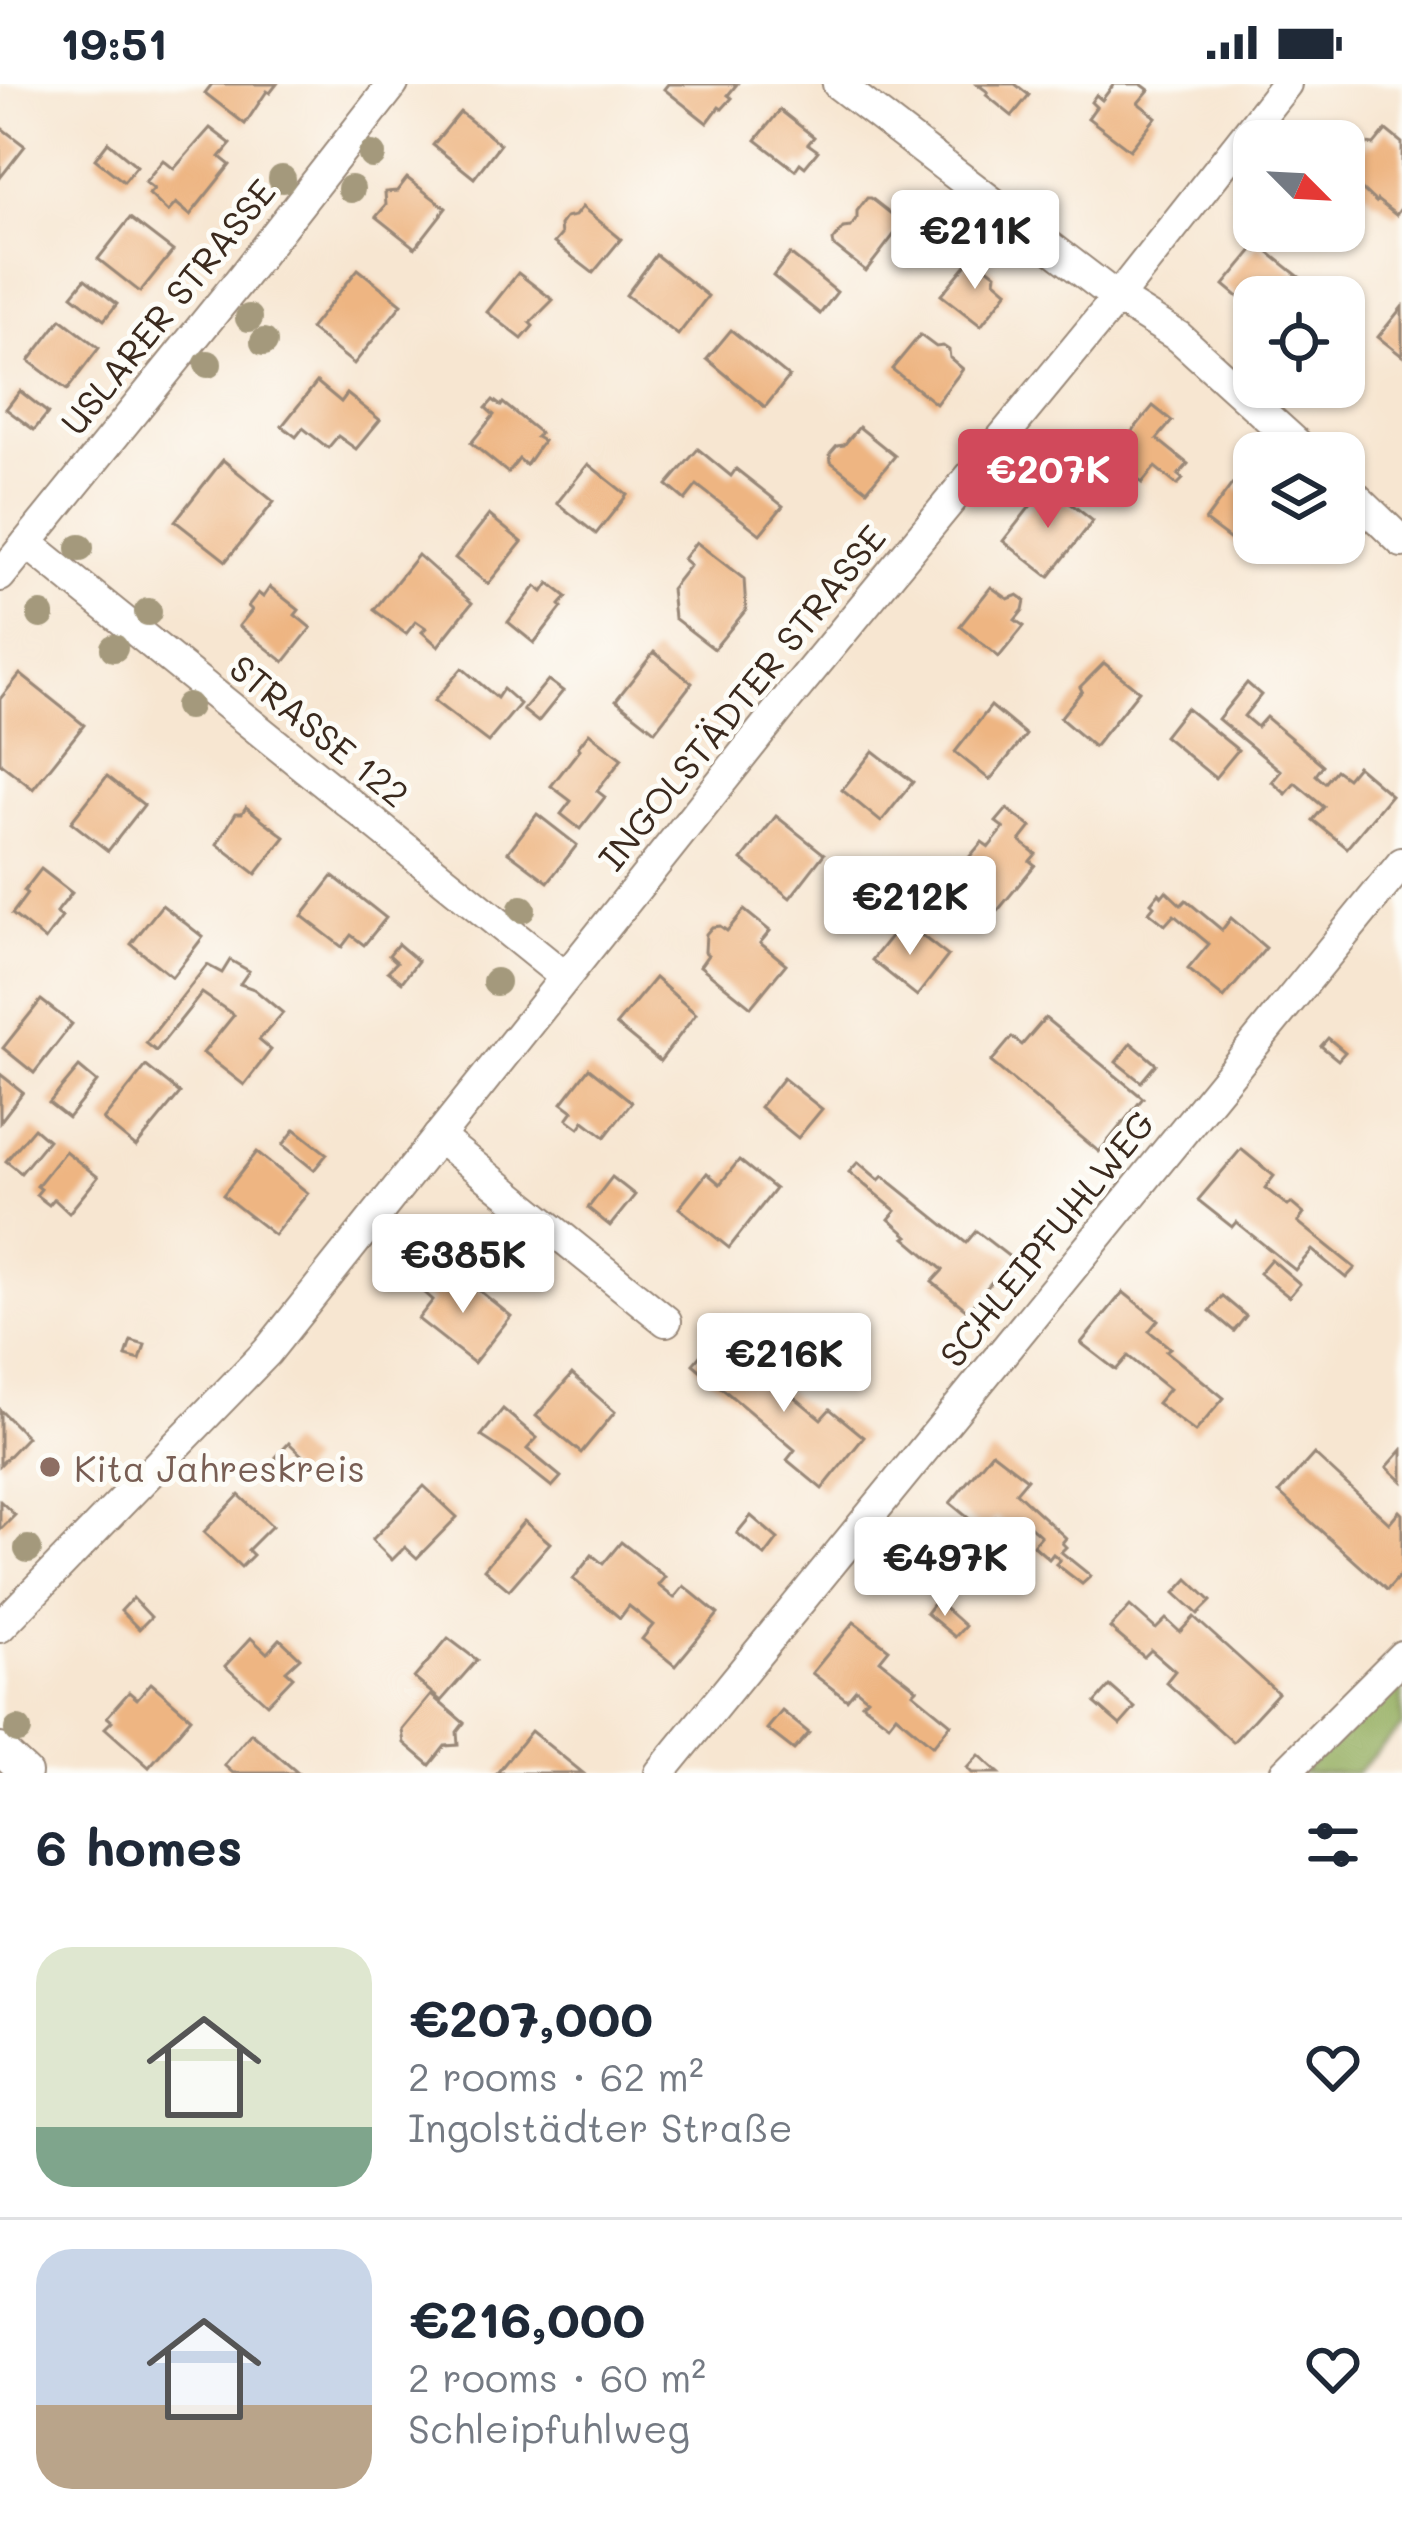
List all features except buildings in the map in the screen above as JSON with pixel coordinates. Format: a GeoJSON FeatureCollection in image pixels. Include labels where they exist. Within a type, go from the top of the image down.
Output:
{"type":"FeatureCollection","features":[{"type":"Feature","properties":{"kind":"street","name":"USLARER STRASSE"},"geometry":{"type":"LineString","coordinates":[[0,576],[393,84]]}},
{"type":"Feature","properties":{"kind":"street"},"geometry":{"type":"LineString","coordinates":[[838,84],[1117,298],[1179,337],[1284,432]]}},
{"type":"Feature","properties":{"kind":"street","name":"INGOLSTÄDTER STRASSE"},"geometry":{"type":"LineString","coordinates":[[0,1627],[267,1352],[1286,84]]}},
{"type":"Feature","properties":{"kind":"street"},"geometry":{"type":"LineString","coordinates":[[1365,506],[1402,542]]}},
{"type":"Feature","properties":{"kind":"street","name":"STRASSE 122"},"geometry":{"type":"LineString","coordinates":[[27,543],[565,977]]}},
{"type":"Feature","properties":{"kind":"street","name":"SCHLEIPFUHLWEG"},"geometry":{"type":"LineString","coordinates":[[659,1773],[1402,863]]}},
{"type":"Feature","properties":{"kind":"street"},"geometry":{"type":"LineString","coordinates":[[438,1137],[665,1321]]}},
{"type":"Feature","properties":{"kind":"street"},"geometry":{"type":"LineString","coordinates":[[1285,1773],[1402,1656]]}},
{"type":"Feature","properties":{"kind":"street"},"geometry":{"type":"LineString","coordinates":[[0,1749],[26,1773]]}},
{"type":"Feature","properties":{"kind":"green space"},"geometry":{"type":"Polygon","coordinates":[[[1402,1677],[1402,1727],[1356,1773],[1301,1773],[1402,1677]]]}},
{"type":"Feature","properties":{"kind":"place","name":"Kita Jahreskreis"},"geometry":{"type":"Point","coordinates":[50,1467]}}]}
